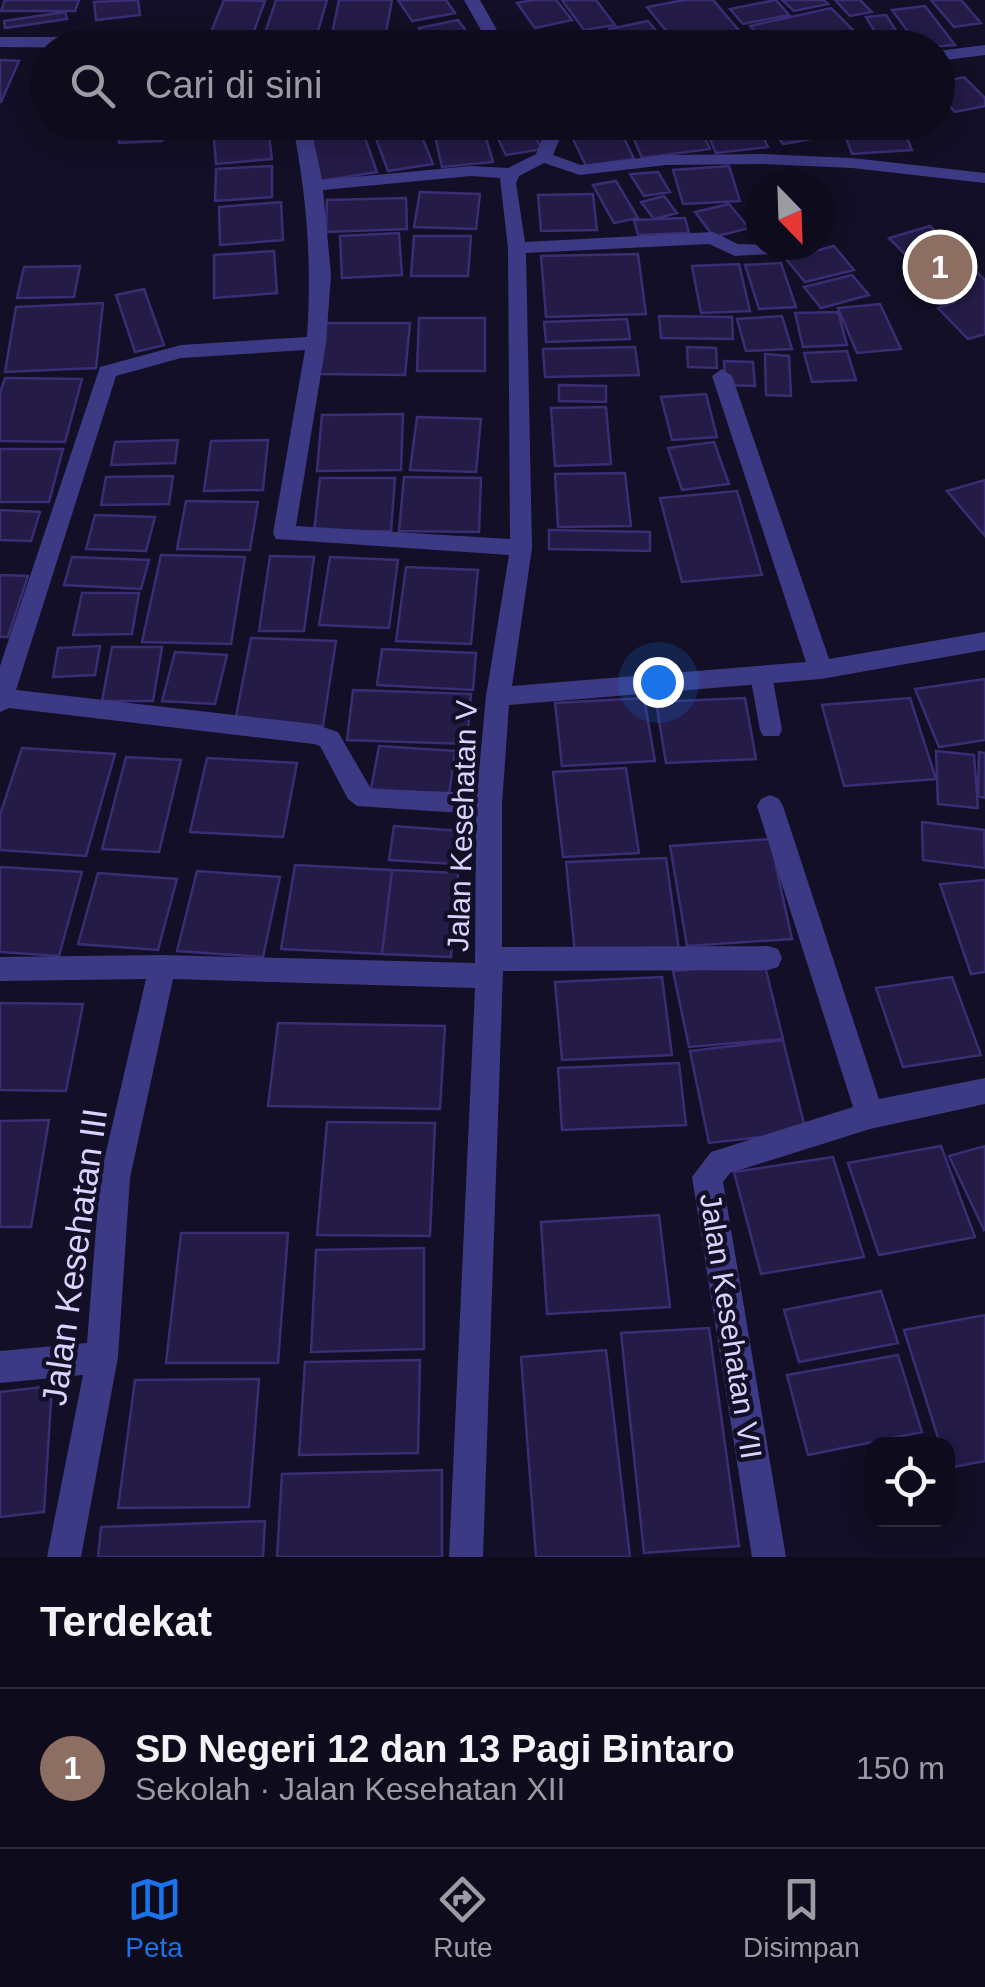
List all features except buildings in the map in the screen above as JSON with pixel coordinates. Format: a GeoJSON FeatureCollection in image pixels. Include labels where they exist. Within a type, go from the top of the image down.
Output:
{"type":"FeatureCollection","features":[{"type":"Feature","properties":{"kind":"street"},"geometry":{"type":"LineString","coordinates":[[472,0],[490,30]]}},
{"type":"Feature","properties":{"kind":"street"},"geometry":{"type":"LineString","coordinates":[[0,42],[30,42]]}},
{"type":"Feature","properties":{"kind":"street"},"geometry":{"type":"LineString","coordinates":[[955,54],[985,50]]}},
{"type":"Feature","properties":{"kind":"street"},"geometry":{"type":"LineString","coordinates":[[305,140],[314,186],[321,276],[316,343],[284,533],[521,548]]}},
{"type":"Feature","properties":{"kind":"street"},"geometry":{"type":"LineString","coordinates":[[314,186],[471,171],[512,173],[543,157],[550,140]]}},
{"type":"Feature","properties":{"kind":"street"},"geometry":{"type":"LineString","coordinates":[[543,157],[580,170],[666,160],[762,160],[852,162],[985,178]]}},
{"type":"Feature","properties":{"kind":"street","name":"Jalan Kesehatan V"},"geometry":{"type":"LineString","coordinates":[[466,1557],[489,968],[489,804],[498,696],[521,548],[517,248],[507,183],[512,173]]}},
{"type":"Feature","properties":{"kind":"street"},"geometry":{"type":"LineString","coordinates":[[517,248],[713,238],[735,250],[745,249]]}},
{"type":"Feature","properties":{"kind":"street"},"geometry":{"type":"LineString","coordinates":[[316,343],[197,352],[122,364],[108,372],[1,700],[314,734],[329,739],[359,796],[489,804]]}},
{"type":"Feature","properties":{"kind":"street"},"geometry":{"type":"LineString","coordinates":[[722,376],[821,670]]}},
{"type":"Feature","properties":{"kind":"street"},"geometry":{"type":"LineString","coordinates":[[498,696],[821,670],[903,660],[985,641]]}},
{"type":"Feature","properties":{"kind":"street"},"geometry":{"type":"LineString","coordinates":[[770,806],[870,1115],[985,1091]]}},
{"type":"Feature","properties":{"kind":"street"},"geometry":{"type":"LineString","coordinates":[[0,969],[489,968],[768,958]]}},
{"type":"Feature","properties":{"kind":"street","name":"Jalan Kesehatan III"},"geometry":{"type":"LineString","coordinates":[[64,1557],[102,1358],[114,1178],[162,967]]}},
{"type":"Feature","properties":{"kind":"street","name":"Jalan Kesehatan VII"},"geometry":{"type":"LineString","coordinates":[[769,1557],[707,1177],[721,1162],[870,1115]]}},
{"type":"Feature","properties":{"kind":"street"},"geometry":{"type":"LineString","coordinates":[[0,1367],[102,1358]]}},
{"type":"Feature","properties":{"kind":"lane"},"geometry":{"type":"LineString","coordinates":[[761,675],[771,730]]}},
{"type":"Feature","properties":{"kind":"place","name":"SD Negeri 12 dan 13 Pagi Bintaro"},"geometry":{"type":"Point","coordinates":[940,267]}}]}
